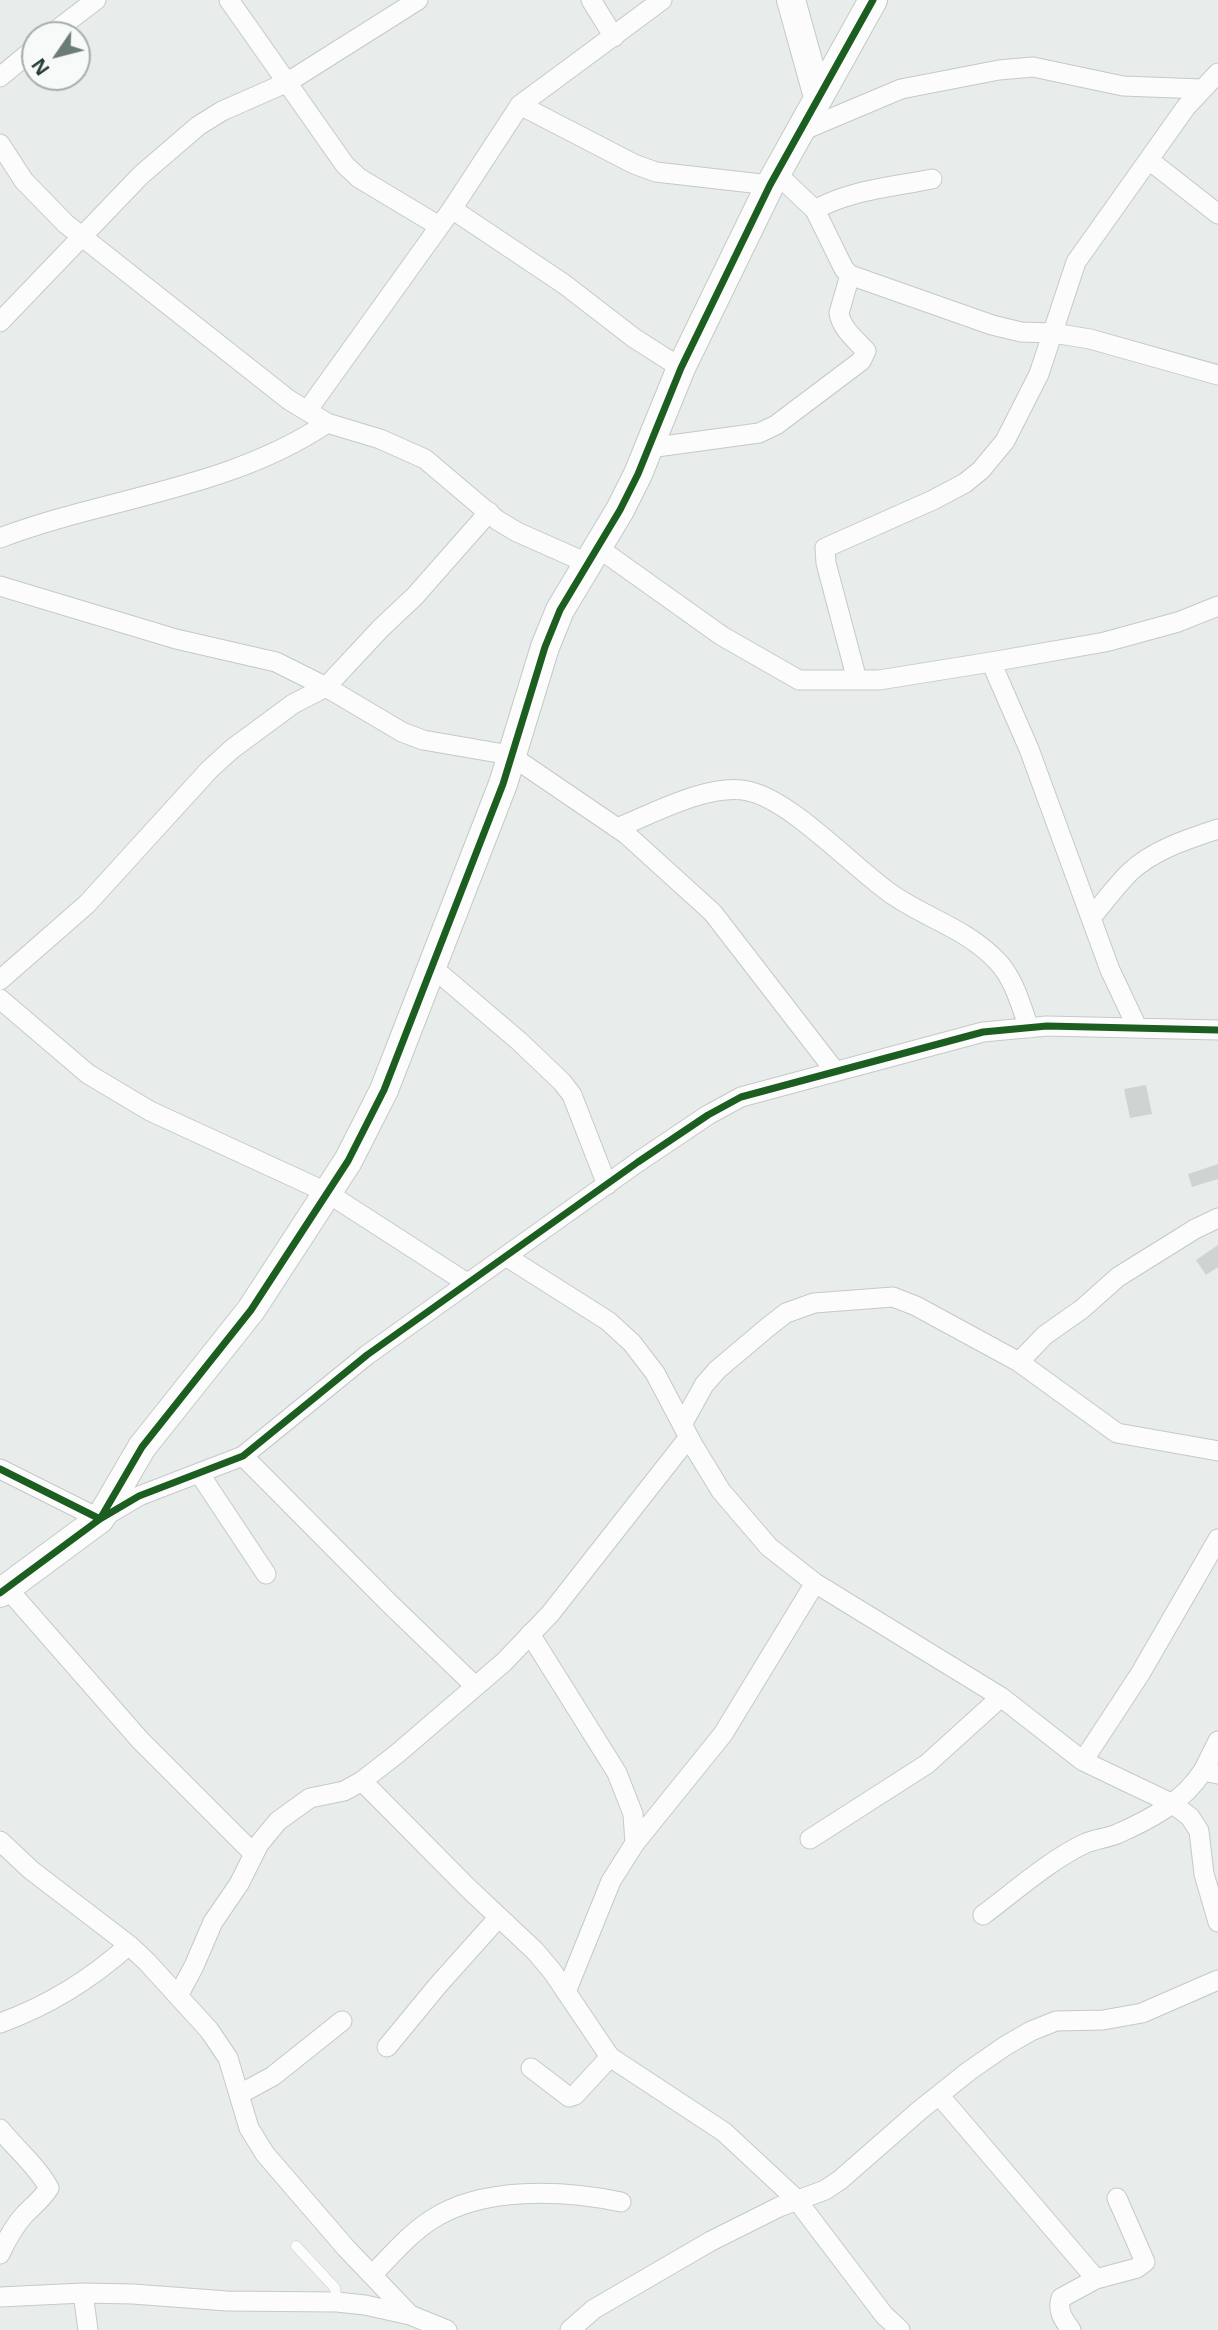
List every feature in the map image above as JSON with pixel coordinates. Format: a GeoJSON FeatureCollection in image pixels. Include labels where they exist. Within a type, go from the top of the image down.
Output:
{"type":"FeatureCollection","features":[{"type":"Feature","properties":{"kind":"street"},"geometry":{"type":"LineString","coordinates":[[68,21],[96,0]]}},
{"type":"Feature","properties":{"kind":"street"},"geometry":{"type":"LineString","coordinates":[[229,0],[352,172],[370,186],[439,226]]}},
{"type":"Feature","properties":{"kind":"street"},"geometry":{"type":"LineString","coordinates":[[0,322],[141,175],[198,126],[222,111],[288,82],[418,0]]}},
{"type":"Feature","properties":{"kind":"street"},"geometry":{"type":"LineString","coordinates":[[591,0],[614,37]]}},
{"type":"Feature","properties":{"kind":"street"},"geometry":{"type":"LineString","coordinates":[[307,411],[452,209],[520,105],[663,0]]}},
{"type":"Feature","properties":{"kind":"street"},"geometry":{"type":"LineString","coordinates":[[791,0],[818,97]]}},
{"type":"Feature","properties":{"kind":"street"},"geometry":{"type":"LineString","coordinates":[[100,1519],[142,1447],[251,1310],[348,1161],[384,1090],[503,784],[545,647],[560,610],[620,510],[649,448],[681,368],[773,179],[873,0]]}},
{"type":"Feature","properties":{"kind":"street"},"geometry":{"type":"LineString","coordinates":[[0,77],[21,60]]}},
{"type":"Feature","properties":{"kind":"street"},"geometry":{"type":"LineString","coordinates":[[799,132],[901,89],[999,70],[1033,67],[1123,86],[1202,89]]}},
{"type":"Feature","properties":{"kind":"street"},"geometry":{"type":"LineString","coordinates":[[857,680],[826,564],[825,548],[828,544],[933,500],[965,483],[981,470],[1005,441],[1039,374],[1076,262],[1186,107],[1218,73]]}},
{"type":"Feature","properties":{"kind":"street"},"geometry":{"type":"LineString","coordinates":[[520,105],[634,164],[656,172],[773,179],[814,210],[844,269],[850,275],[992,325],[1021,332],[1053,333],[1124,347],[1218,375]]}},
{"type":"Feature","properties":{"kind":"street"},"geometry":{"type":"LineString","coordinates":[[0,144],[24,181],[82,237],[218,345],[307,411],[327,423],[380,439],[425,459],[517,532],[592,555],[765,662],[799,680],[879,680],[1105,642],[1178,622],[1218,606]]}},
{"type":"Feature","properties":{"kind":"street"},"geometry":{"type":"LineString","coordinates":[[1149,160],[1218,214]]}},
{"type":"Feature","properties":{"kind":"street"},"geometry":{"type":"LineString","coordinates":[[814,210],[847,196],[932,180]]}},
{"type":"Feature","properties":{"kind":"street"},"geometry":{"type":"LineString","coordinates":[[452,209],[564,284],[634,338],[681,368]]}},
{"type":"Feature","properties":{"kind":"street"},"geometry":{"type":"LineString","coordinates":[[649,448],[759,433],[776,425],[862,361],[866,351],[840,319],[839,313],[850,275]]}},
{"type":"Feature","properties":{"kind":"street"},"geometry":{"type":"LineString","coordinates":[[0,538],[28,527],[175,489],[285,448],[327,423]]}},
{"type":"Feature","properties":{"kind":"street"},"geometry":{"type":"LineString","coordinates":[[0,980],[87,904],[209,770],[232,749],[293,704],[326,687],[415,596],[489,512]]}},
{"type":"Feature","properties":{"kind":"street"},"geometry":{"type":"LineString","coordinates":[[0,586],[176,639],[276,662],[326,687],[382,723],[423,740],[510,755],[617,828],[713,913],[835,1071]]}},
{"type":"Feature","properties":{"kind":"street"},"geometry":{"type":"LineString","coordinates":[[991,662],[1029,749],[1110,970],[1137,1027]]}},
{"type":"Feature","properties":{"kind":"street"},"geometry":{"type":"LineString","coordinates":[[617,828],[700,796],[728,789],[748,790],[768,798],[798,818],[891,894],[950,925],[982,947],[1000,964],[1010,979],[1029,1028]]}},
{"type":"Feature","properties":{"kind":"street"},"geometry":{"type":"LineString","coordinates":[[1091,918],[1117,885],[1141,864],[1187,839],[1218,829]]}},
{"type":"Feature","properties":{"kind":"street"},"geometry":{"type":"LineString","coordinates":[[432,967],[519,1041],[562,1082],[576,1103],[607,1185]]}},
{"type":"Feature","properties":{"kind":"street"},"geometry":{"type":"LineString","coordinates":[[0,999],[88,1074],[150,1111],[326,1192],[467,1283]]}},
{"type":"Feature","properties":{"kind":"street"},"geometry":{"type":"LineString","coordinates":[[254,1854],[140,1740],[3,1590],[100,1519],[139,1496],[243,1456],[367,1355],[708,1115],[741,1097],[983,1032],[1029,1028],[1137,1027],[1218,1030]]}},
{"type":"Feature","properties":{"kind":"street"},"geometry":{"type":"LineString","coordinates":[[1019,1362],[1045,1335],[1082,1309],[1118,1277],[1195,1229],[1218,1218]]}},
{"type":"Feature","properties":{"kind":"street"},"geometry":{"type":"LineString","coordinates":[[507,1257],[608,1321],[632,1343],[655,1373],[721,1491],[769,1547],[815,1583],[1001,1697],[1083,1761],[1173,1804],[1190,1817],[1199,1831],[1203,1874],[1218,1922]]}},
{"type":"Feature","properties":{"kind":"street"},"geometry":{"type":"LineString","coordinates":[[178,1996],[213,1922],[239,1884],[259,1844],[278,1821],[310,1798],[344,1791],[362,1781],[475,1686],[530,1634],[550,1614],[686,1430],[704,1385],[768,1326],[786,1314],[814,1303],[893,1297],[916,1306],[1019,1362],[1117,1433],[1218,1451]]}},
{"type":"Feature","properties":{"kind":"street"},"geometry":{"type":"LineString","coordinates":[[243,1456],[475,1686]]}},
{"type":"Feature","properties":{"kind":"street"},"geometry":{"type":"LineString","coordinates":[[0,1469],[100,1519]]}},
{"type":"Feature","properties":{"kind":"street"},"geometry":{"type":"LineString","coordinates":[[199,1473],[266,1574]]}},
{"type":"Feature","properties":{"kind":"street"},"geometry":{"type":"LineString","coordinates":[[1083,1761],[1140,1674],[1218,1539]]}},
{"type":"Feature","properties":{"kind":"street"},"geometry":{"type":"LineString","coordinates":[[566,1992],[611,1881],[635,1843],[723,1734],[815,1583]]}},
{"type":"Feature","properties":{"kind":"street"},"geometry":{"type":"LineString","coordinates":[[530,1634],[617,1773],[633,1814],[635,1843]]}},
{"type":"Feature","properties":{"kind":"street"},"geometry":{"type":"LineString","coordinates":[[810,1839],[927,1764],[1001,1697]]}},
{"type":"Feature","properties":{"kind":"street"},"geometry":{"type":"LineString","coordinates":[[984,1915],[1040,1872],[1085,1844],[1115,1835],[1173,1804],[1210,1772],[1218,1741]]}},
{"type":"Feature","properties":{"kind":"street"},"geometry":{"type":"LineString","coordinates":[[362,1781],[535,1951],[552,1970],[610,2057],[724,2132],[796,2199],[884,2315],[900,2330]]}},
{"type":"Feature","properties":{"kind":"street"},"geometry":{"type":"LineString","coordinates":[[0,1841],[31,1870],[129,1945],[209,2030],[228,2058],[248,2128],[265,2154],[410,2315]]}},
{"type":"Feature","properties":{"kind":"street"},"geometry":{"type":"LineString","coordinates":[[387,2047],[499,1917]]}},
{"type":"Feature","properties":{"kind":"street"},"geometry":{"type":"LineString","coordinates":[[0,2024],[65,1993],[129,1945]]}},
{"type":"Feature","properties":{"kind":"street"},"geometry":{"type":"LineString","coordinates":[[569,2330],[594,2309],[711,2241],[796,2199],[825,2190],[939,2095],[1005,2046],[1031,2031],[1056,2021],[1103,2020],[1142,2013],[1218,1980]]}},
{"type":"Feature","properties":{"kind":"street"},"geometry":{"type":"LineString","coordinates":[[240,2094],[273,2076],[342,2021]]}},
{"type":"Feature","properties":{"kind":"street"},"geometry":{"type":"LineString","coordinates":[[531,2068],[569,2097],[575,2095],[610,2057]]}},
{"type":"Feature","properties":{"kind":"street"},"geometry":{"type":"LineString","coordinates":[[939,2095],[1096,2279]]}},
{"type":"Feature","properties":{"kind":"street"},"geometry":{"type":"LineString","coordinates":[[0,2129],[42,2175],[49,2188],[42,2200],[25,2213],[9,2235],[0,2254]]}},
{"type":"Feature","properties":{"kind":"street"},"geometry":{"type":"LineString","coordinates":[[365,2305],[376,2280],[429,2221],[449,2210],[488,2199],[533,2193],[588,2195],[621,2202]]}},
{"type":"Feature","properties":{"kind":"street"},"geometry":{"type":"LineString","coordinates":[[1071,2330],[1058,2307],[1061,2298],[1096,2279],[1137,2268],[1145,2262],[1117,2199]]}},
{"type":"Feature","properties":{"kind":"street"},"geometry":{"type":"LineString","coordinates":[[83,2293],[88,2330]]}},
{"type":"Feature","properties":{"kind":"street"},"geometry":{"type":"LineString","coordinates":[[0,2297],[83,2293],[227,2301],[337,2302],[410,2315],[434,2328]]}},
{"type":"Feature","properties":{"kind":"lane"},"geometry":{"type":"LineString","coordinates":[[296,2246],[335,2288],[337,2302]]}},
{"type":"Feature","properties":{"kind":"building"},"geometry":{"type":"Polygon","coordinates":[[[1146,1085],[1152,1114],[1130,1118],[1124,1089],[1146,1085]]]}},
{"type":"Feature","properties":{"kind":"building"},"geometry":{"type":"Polygon","coordinates":[[[1218,1164],[1218,1179],[1192,1187],[1188,1174],[1218,1164]]]}},
{"type":"Feature","properties":{"kind":"building"},"geometry":{"type":"Polygon","coordinates":[[[1218,1245],[1218,1267],[1206,1275],[1196,1260],[1218,1245]]]}},
{"type":"Feature","properties":{"kind":"cycle path"},"geometry":{"type":"LineString","coordinates":[[0,1593],[100,1519],[142,1447],[251,1310],[348,1161],[384,1090],[503,784],[545,647],[560,610],[620,510],[638,474],[681,368],[770,185],[873,0]]}},
{"type":"Feature","properties":{"kind":"cycle path"},"geometry":{"type":"LineString","coordinates":[[0,1469],[100,1519],[139,1496],[243,1456],[367,1355],[638,1162],[708,1115],[741,1097],[983,1032],[1047,1026],[1218,1030]]}}]}
